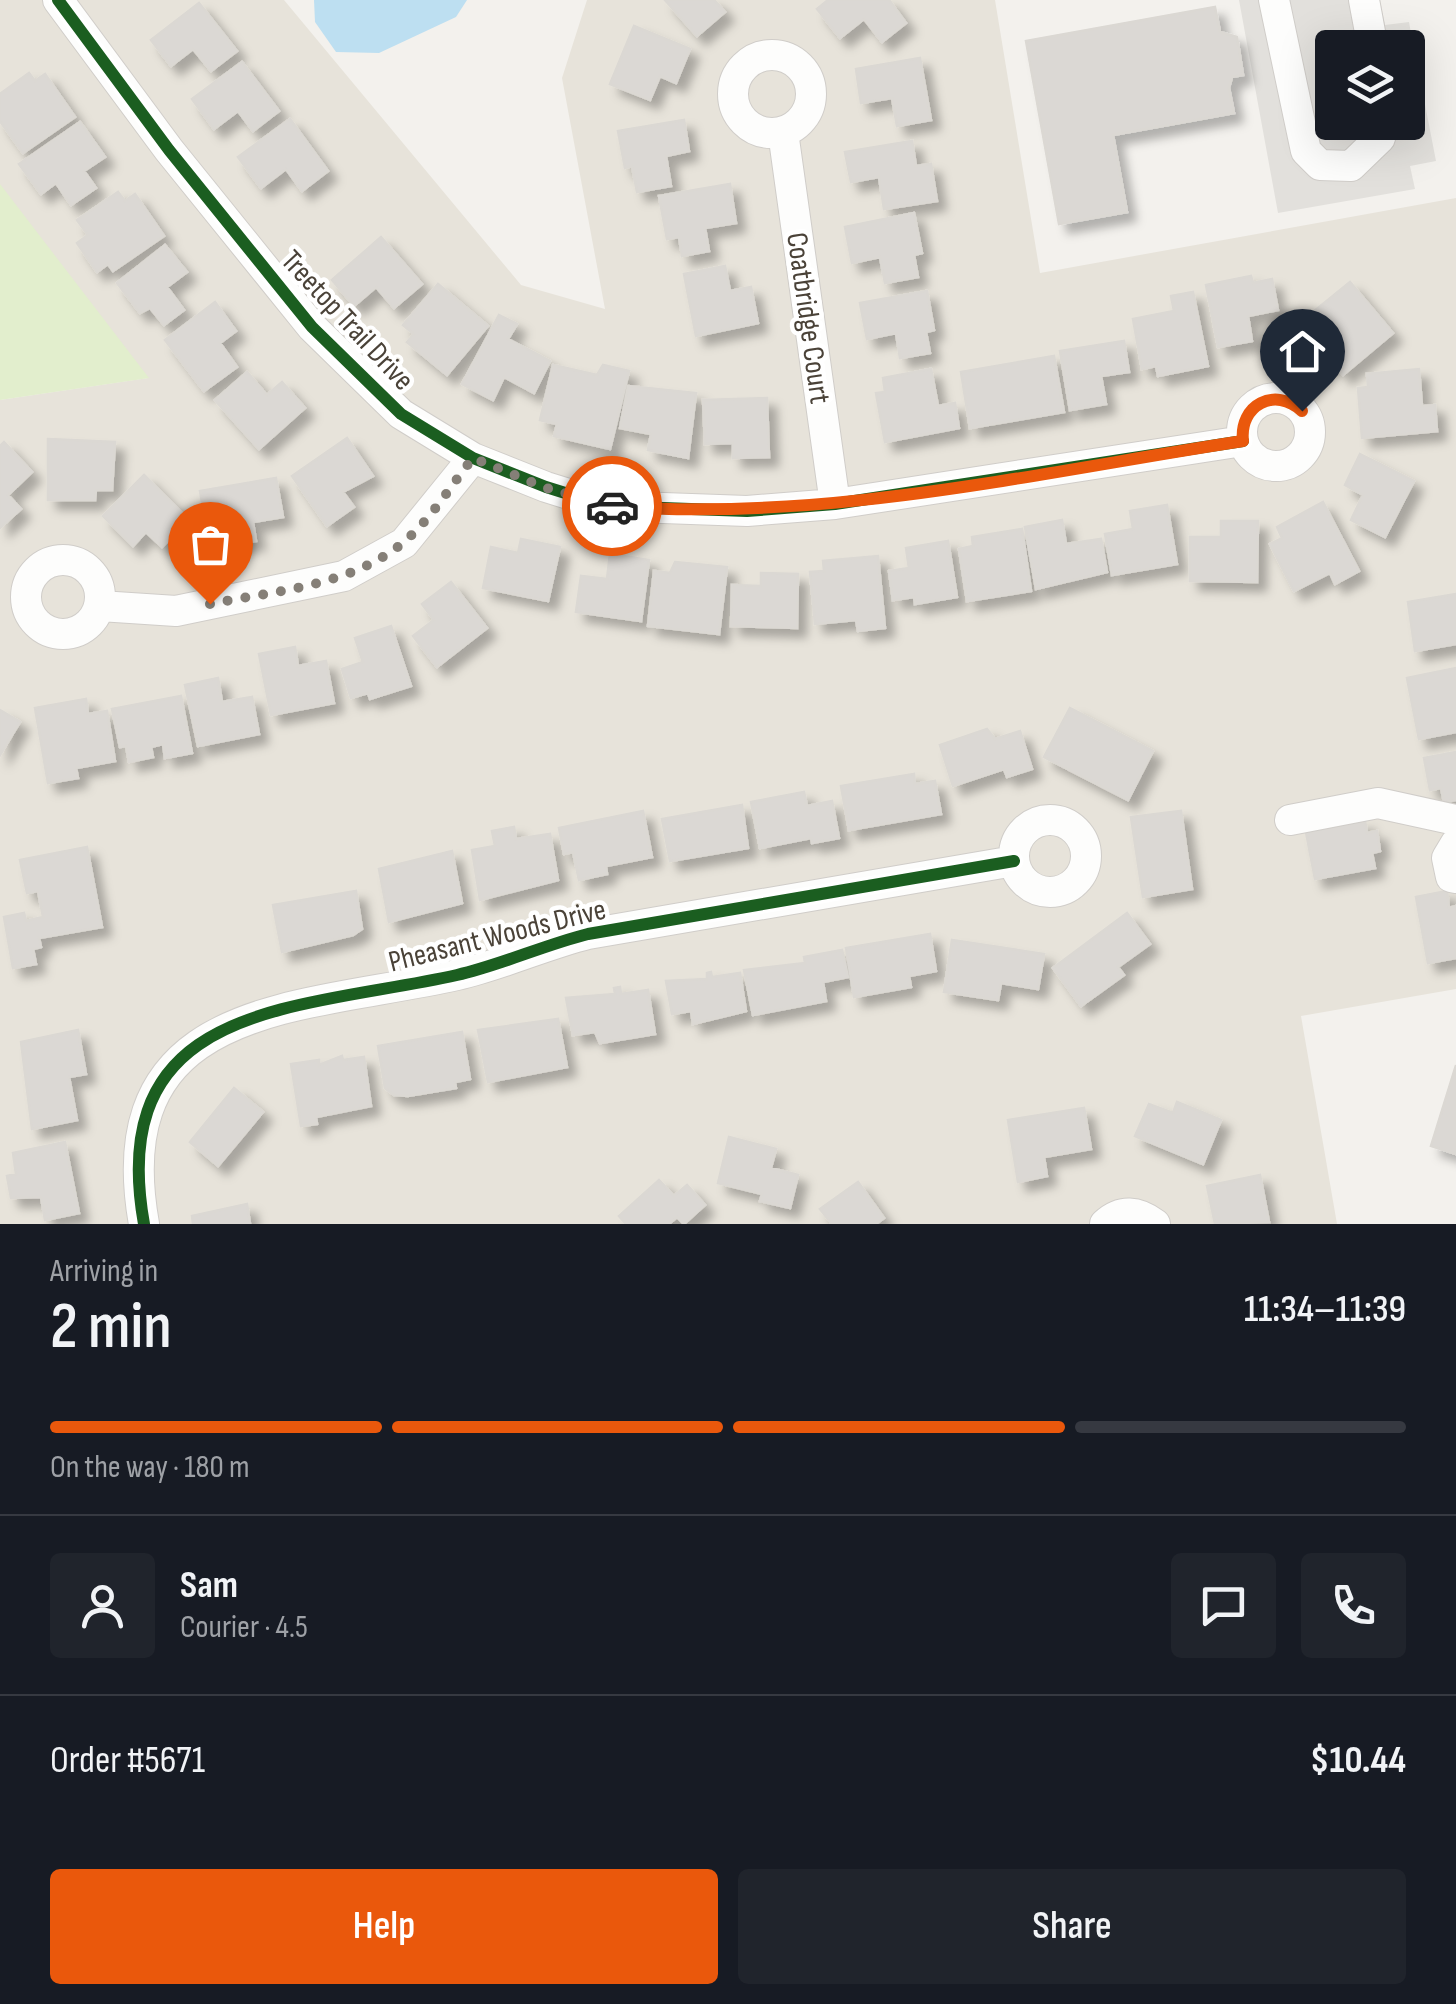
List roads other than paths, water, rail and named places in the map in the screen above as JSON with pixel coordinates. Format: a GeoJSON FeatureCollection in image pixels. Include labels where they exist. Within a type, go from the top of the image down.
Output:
{"type":"FeatureCollection","features":[{"type":"Feature","properties":{"kind":"street","name":"Treetop Trail Drive"},"geometry":{"type":"LineString","coordinates":[[58,0],[169,150],[312,327],[401,414],[473,458],[607,506],[748,511],[835,504],[1243,441]]}},
{"type":"Feature","properties":{"kind":"street"},"geometry":{"type":"LineString","coordinates":[[1274,0],[1306,151],[1320,165],[1352,166],[1378,140]]}},
{"type":"Feature","properties":{"kind":"street"},"geometry":{"type":"LineString","coordinates":[[1364,0],[1370,30]]}},
{"type":"Feature","properties":{"kind":"street","name":"Coatbridge Court"},"geometry":{"type":"LineString","coordinates":[[783,132],[835,504]]}},
{"type":"Feature","properties":{"kind":"street"},"geometry":{"type":"LineString","coordinates":[[100,606],[176,610],[344,576],[404,543],[473,458]]}},
{"type":"Feature","properties":{"kind":"street"},"geometry":{"type":"LineString","coordinates":[[1290,820],[1378,803],[1456,820]]}},
{"type":"Feature","properties":{"kind":"street"},"geometry":{"type":"LineString","coordinates":[[1456,843],[1447,858],[1451,877],[1456,878]]}},
{"type":"Feature","properties":{"kind":"street","name":"Pheasant Woods Drive"},"geometry":{"type":"LineString","coordinates":[[144,1224],[136,1183],[138,1143],[154,1089],[173,1066],[236,1020],[462,974],[532,948],[588,934],[1014,861]]}},
{"type":"Feature","properties":{"kind":"street"},"geometry":{"type":"LineString","coordinates":[[1104,1224],[1112,1217],[1134,1213],[1155,1224]]}},
{"type":"Feature","properties":{"kind":"water"},"geometry":{"type":"Polygon","coordinates":[[[314,0],[467,0],[456,17],[379,53],[336,52],[315,22],[314,0]]]}}]}
